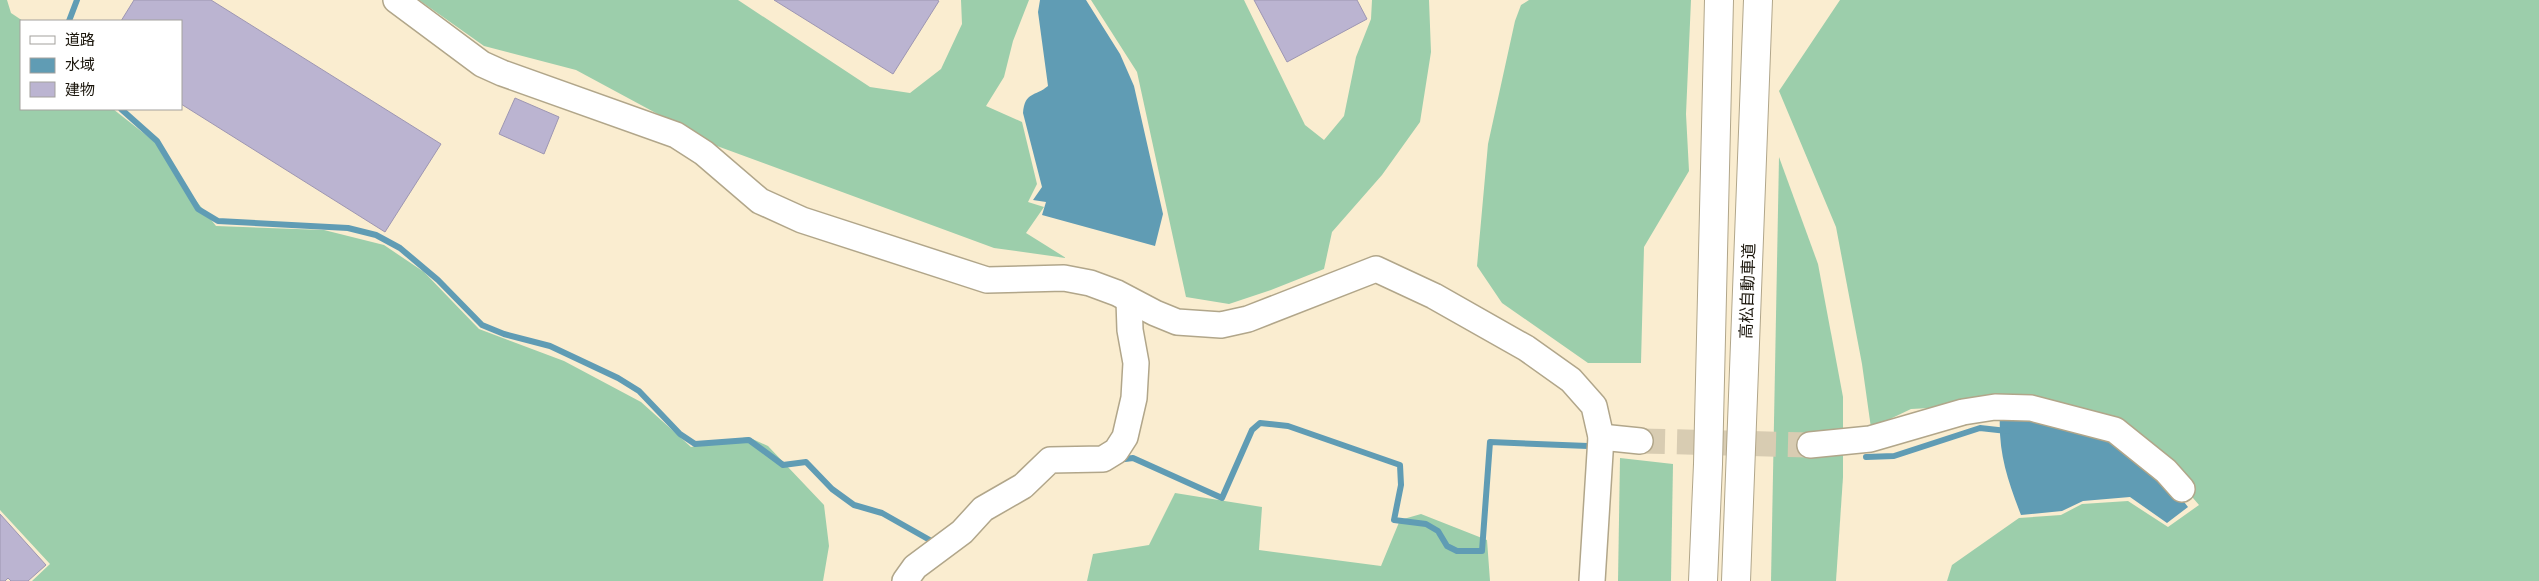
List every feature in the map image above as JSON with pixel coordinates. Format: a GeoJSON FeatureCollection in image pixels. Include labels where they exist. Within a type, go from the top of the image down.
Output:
{"type":"FeatureCollection","features":[{"type":"Feature","properties":{"kind":"highway","name":"高松自動車道"},"geometry":{"type":"LineString","coordinates":[[1703,581],[1708,464],[1720,0]]}},
{"type":"Feature","properties":{"kind":"highway","name":"高松自動車道"},"geometry":{"type":"LineString","coordinates":[[1736,581],[1758,0]]}},
{"type":"Feature","properties":{"kind":"street"},"geometry":{"type":"LineString","coordinates":[[396,0],[482,64],[502,73],[676,135],[704,153],[760,201],[802,220],[987,280],[1064,278],[1090,283],[1117,293],[1177,322],[1221,326],[1248,319],[1376,269],[1434,296],[1526,348],[1570,380],[1594,406],[1602,437],[1592,581]]}},
{"type":"Feature","properties":{"kind":"street"},"geometry":{"type":"LineString","coordinates":[[905,581],[915,567],[962,532],[983,509],[1024,486],[1050,460],[1103,459],[1116,452],[1125,437],[1134,398],[1136,363],[1130,330],[1129,300]]}},
{"type":"Feature","properties":{"kind":"street"},"geometry":{"type":"LineString","coordinates":[[1810,445],[1870,439],[1963,412],[1995,407],[2031,408],[2115,430],[2166,471],[2182,488]]}},
{"type":"Feature","properties":{"kind":"street"},"geometry":{"type":"LineString","coordinates":[[1602,437],[1640,441]]}},
{"type":"Feature","properties":{"kind":"green space"},"geometry":{"type":"Polygon","coordinates":[[[0,0],[7,0],[11,13],[22,20],[20,110],[114,110],[165,150],[183,184],[216,226],[324,230],[384,245],[424,272],[479,329],[564,361],[641,402],[691,447],[748,437],[768,446],[824,505],[829,546],[823,581],[32,581],[50,564],[0,510],[0,0]]]}},
{"type":"Feature","properties":{"kind":"green space"},"geometry":{"type":"Polygon","coordinates":[[[419,0],[738,0],[870,87],[910,93],[941,69],[962,24],[961,0],[1029,0],[1013,41],[1004,77],[986,106],[1022,122],[1037,184],[1028,202],[1044,207],[1026,233],[1066,258],[994,248],[717,146],[576,70],[484,46],[419,0]]]}},
{"type":"Feature","properties":{"kind":"green space"},"geometry":{"type":"Polygon","coordinates":[[[1091,0],[1244,0],[1305,125],[1324,140],[1344,116],[1356,57],[1371,19],[1372,0],[1429,0],[1431,52],[1420,122],[1382,175],[1332,232],[1324,269],[1229,304],[1186,297],[1137,72],[1091,0]]]}},
{"type":"Feature","properties":{"kind":"green space"},"geometry":{"type":"Polygon","coordinates":[[[1529,0],[1691,0],[1686,114],[1689,171],[1644,247],[1641,363],[1588,363],[1502,303],[1477,266],[1488,144],[1515,21],[1521,5],[1529,0]]]}},
{"type":"Feature","properties":{"kind":"green space"},"geometry":{"type":"Polygon","coordinates":[[[1840,0],[2539,0],[2539,581],[1947,581],[1952,565],[2019,518],[2061,515],[2082,504],[2128,501],[2168,527],[2199,505],[2163,463],[2028,403],[1911,409],[1871,428],[1862,364],[1836,227],[1779,91],[1840,0]]]}},
{"type":"Feature","properties":{"kind":"green space"},"geometry":{"type":"Polygon","coordinates":[[[1779,157],[1818,264],[1843,397],[1843,477],[1836,581],[1771,581],[1779,157]]]}},
{"type":"Feature","properties":{"kind":"green space"},"geometry":{"type":"Polygon","coordinates":[[[1620,458],[1673,464],[1671,581],[1618,581],[1620,458]]]}},
{"type":"Feature","properties":{"kind":"green space"},"geometry":{"type":"Polygon","coordinates":[[[1175,493],[1262,507],[1259,550],[1381,566],[1400,520],[1421,514],[1487,540],[1490,581],[1087,581],[1093,554],[1149,545],[1175,493]]]}},
{"type":"Feature","properties":{"kind":"water"},"geometry":{"type":"Polygon","coordinates":[[[1040,0],[1086,0],[1120,54],[1134,86],[1163,214],[1155,246],[1042,215],[1046,202],[1033,200],[1042,187],[1023,113],[1028,98],[1048,86],[1038,12],[1040,0]]]}},
{"type":"Feature","properties":{"kind":"water"},"geometry":{"type":"Polygon","coordinates":[[[2000,413],[2111,433],[2165,477],[2188,507],[2167,523],[2130,497],[2083,501],[2062,511],[2021,515],[2004,465],[2000,440],[2000,413]]]}},
{"type":"Feature","properties":{"kind":"building"},"geometry":{"type":"Polygon","coordinates":[[[134,0],[211,0],[441,144],[385,232],[182,105],[182,20],[122,20],[134,0]]]}},
{"type":"Feature","properties":{"kind":"building"},"geometry":{"type":"Polygon","coordinates":[[[774,0],[937,0],[939,1],[893,74],[774,0]]]}},
{"type":"Feature","properties":{"kind":"building"},"geometry":{"type":"Polygon","coordinates":[[[1254,0],[1357,0],[1367,19],[1287,62],[1254,0]]]}},
{"type":"Feature","properties":{"kind":"building"},"geometry":{"type":"Polygon","coordinates":[[[515,98],[559,117],[544,154],[499,134],[515,98]]]}},
{"type":"Feature","properties":{"kind":"building"},"geometry":{"type":"Polygon","coordinates":[[[0,514],[46,565],[28,581],[11,581],[8,578],[5,581],[0,581],[0,514]]]}},
{"type":"Feature","properties":{"kind":"waterway"},"geometry":{"type":"LineString","coordinates":[[69,20],[77,0]]}},
{"type":"Feature","properties":{"kind":"waterway"},"geometry":{"type":"LineString","coordinates":[[122,110],[157,141],[198,209],[218,221],[348,228],[376,235],[400,248],[438,280],[482,325],[504,334],[550,346],[618,378],[639,391],[680,434],[695,444],[749,440],[783,465],[806,462],[832,489],[854,505],[882,513],[935,543]]}},
{"type":"Feature","properties":{"kind":"waterway"},"geometry":{"type":"LineString","coordinates":[[1117,460],[1133,458],[1222,498],[1252,430],[1260,423],[1288,426],[1400,465],[1401,485],[1394,520],[1426,524],[1438,531],[1447,546],[1457,551],[1482,551],[1490,442],[1588,446]]}},
{"type":"Feature","properties":{"kind":"waterway"},"geometry":{"type":"LineString","coordinates":[[1866,457],[1894,456],[1980,428],[2007,431]]}},
{"type":"Feature","properties":{"kind":"tunnel"},"geometry":{"type":"LineString","coordinates":[[1640,441],[1810,445]]}}]}
